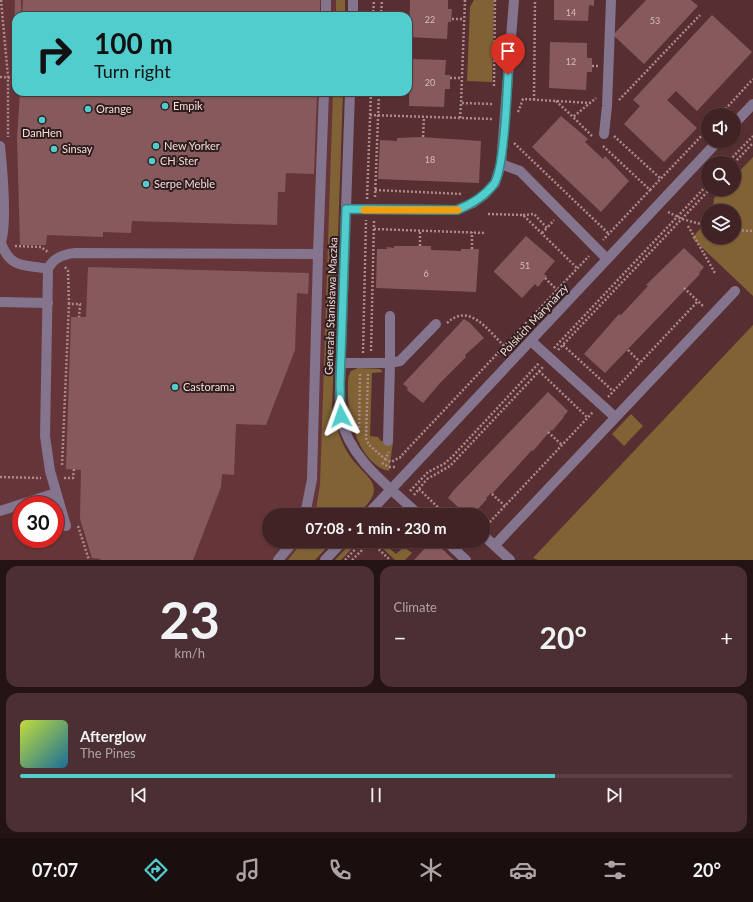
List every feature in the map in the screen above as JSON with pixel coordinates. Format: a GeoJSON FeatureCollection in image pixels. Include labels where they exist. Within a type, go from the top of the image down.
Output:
{"type":"FeatureCollection","features":[{"type":"Feature","properties":{"kind":"street"},"geometry":{"type":"LineString","coordinates":[[326,0],[326,12]]}},
{"type":"Feature","properties":{"kind":"street"},"geometry":{"type":"LineString","coordinates":[[353,0],[353,12]]}},
{"type":"Feature","properties":{"kind":"street"},"geometry":{"type":"LineString","coordinates":[[346,209],[457,210],[484,196],[495,183],[501,164],[514,0]]}},
{"type":"Feature","properties":{"kind":"street"},"geometry":{"type":"LineString","coordinates":[[602,137],[606,114],[611,0]]}},
{"type":"Feature","properties":{"kind":"street"},"geometry":{"type":"LineString","coordinates":[[306,508],[312,479],[324,96]]}},
{"type":"Feature","properties":{"kind":"street","name":"Generała Stanisława Maczka"},"geometry":{"type":"LineString","coordinates":[[350,96],[340,405],[346,432],[362,460],[412,508]]}},
{"type":"Feature","properties":{"kind":"street"},"geometry":{"type":"LineString","coordinates":[[741,117],[753,104]]}},
{"type":"Feature","properties":{"kind":"street"},"geometry":{"type":"LineString","coordinates":[[4,145],[4,243],[6,254],[14,263],[23,266],[48,269]]}},
{"type":"Feature","properties":{"kind":"street","name":"Polskich Marynarzy"},"geometry":{"type":"LineString","coordinates":[[374,508],[711,148]]}},
{"type":"Feature","properties":{"kind":"street"},"geometry":{"type":"LineString","coordinates":[[501,164],[520,171],[607,259]]}},
{"type":"Feature","properties":{"kind":"street"},"geometry":{"type":"LineString","coordinates":[[66,526],[46,453],[45,436],[48,269],[53,261],[75,253],[318,254]]}},
{"type":"Feature","properties":{"kind":"street"},"geometry":{"type":"LineString","coordinates":[[495,545],[735,291]]}},
{"type":"Feature","properties":{"kind":"street"},"geometry":{"type":"LineString","coordinates":[[0,302],[48,303]]}},
{"type":"Feature","properties":{"kind":"street"},"geometry":{"type":"LineString","coordinates":[[388,441],[390,316]]}},
{"type":"Feature","properties":{"kind":"street"},"geometry":{"type":"LineString","coordinates":[[341,363],[390,363],[400,361],[439,325]]}},
{"type":"Feature","properties":{"kind":"street"},"geometry":{"type":"LineString","coordinates":[[531,341],[615,417]]}},
{"type":"Feature","properties":{"kind":"street"},"geometry":{"type":"LineString","coordinates":[[0,511],[56,493]]}},
{"type":"Feature","properties":{"kind":"street"},"geometry":{"type":"LineString","coordinates":[[490,541],[510,560]]}},
{"type":"Feature","properties":{"kind":"street"},"geometry":{"type":"LineString","coordinates":[[278,560],[288,548]]}},
{"type":"Feature","properties":{"kind":"street"},"geometry":{"type":"LineString","coordinates":[[325,560],[336,548]]}},
{"type":"Feature","properties":{"kind":"street"},"geometry":{"type":"LineString","coordinates":[[453,548],[466,560]]}},
{"type":"Feature","properties":{"kind":"path"},"geometry":{"type":"LineString","coordinates":[[1,0],[8,78],[4,145]]}},
{"type":"Feature","properties":{"kind":"path"},"geometry":{"type":"LineString","coordinates":[[373,12],[374,0]]}},
{"type":"Feature","properties":{"kind":"path"},"geometry":{"type":"LineString","coordinates":[[381,12],[382,0]]}},
{"type":"Feature","properties":{"kind":"path"},"geometry":{"type":"LineString","coordinates":[[460,118],[465,0]]}},
{"type":"Feature","properties":{"kind":"path"},"geometry":{"type":"LineString","coordinates":[[494,90],[496,0]]}},
{"type":"Feature","properties":{"kind":"path"},"geometry":{"type":"LineString","coordinates":[[534,100],[535,0]]}},
{"type":"Feature","properties":{"kind":"path"},"geometry":{"type":"LineString","coordinates":[[606,114],[700,15]]}},
{"type":"Feature","properties":{"kind":"path"},"geometry":{"type":"LineString","coordinates":[[452,19],[464,19]]}},
{"type":"Feature","properties":{"kind":"path"},"geometry":{"type":"LineString","coordinates":[[598,66],[598,74]]}},
{"type":"Feature","properties":{"kind":"path"},"geometry":{"type":"LineString","coordinates":[[0,77],[12,78]]}},
{"type":"Feature","properties":{"kind":"path"},"geometry":{"type":"LineString","coordinates":[[450,78],[462,78]]}},
{"type":"Feature","properties":{"kind":"path"},"geometry":{"type":"LineString","coordinates":[[726,108],[753,79]]}},
{"type":"Feature","properties":{"kind":"path"},"geometry":{"type":"LineString","coordinates":[[366,363],[371,210],[371,96]]}},
{"type":"Feature","properties":{"kind":"path"},"geometry":{"type":"LineString","coordinates":[[368,450],[361,438],[358,425],[360,368],[366,363],[374,229],[371,210],[375,190],[379,96]]}},
{"type":"Feature","properties":{"kind":"path"},"geometry":{"type":"LineString","coordinates":[[492,126],[494,97]]}},
{"type":"Feature","properties":{"kind":"path"},"geometry":{"type":"LineString","coordinates":[[573,117],[597,98]]}},
{"type":"Feature","properties":{"kind":"path"},"geometry":{"type":"LineString","coordinates":[[516,117],[523,99],[591,103]]}},
{"type":"Feature","properties":{"kind":"path"},"geometry":{"type":"LineString","coordinates":[[556,101],[573,117],[661,179]]}},
{"type":"Feature","properties":{"kind":"path"},"geometry":{"type":"LineString","coordinates":[[461,103],[521,106]]}},
{"type":"Feature","properties":{"kind":"path"},"geometry":{"type":"LineString","coordinates":[[370,116],[492,118]]}},
{"type":"Feature","properties":{"kind":"path"},"geometry":{"type":"LineString","coordinates":[[423,137],[424,117]]}},
{"type":"Feature","properties":{"kind":"path"},"geometry":{"type":"LineString","coordinates":[[402,456],[701,136]]}},
{"type":"Feature","properties":{"kind":"path"},"geometry":{"type":"LineString","coordinates":[[734,156],[753,136]]}},
{"type":"Feature","properties":{"kind":"path"},"geometry":{"type":"LineString","coordinates":[[602,137],[650,190]]}},
{"type":"Feature","properties":{"kind":"path"},"geometry":{"type":"LineString","coordinates":[[515,138],[514,144],[609,234]]}},
{"type":"Feature","properties":{"kind":"path"},"geometry":{"type":"LineString","coordinates":[[741,156],[753,143]]}},
{"type":"Feature","properties":{"kind":"path"},"geometry":{"type":"LineString","coordinates":[[375,190],[470,195]]}},
{"type":"Feature","properties":{"kind":"path"},"geometry":{"type":"LineString","coordinates":[[408,493],[428,472],[444,464],[452,457],[549,357],[701,191]]}},
{"type":"Feature","properties":{"kind":"path"},"geometry":{"type":"LineString","coordinates":[[427,479],[450,466],[539,371],[549,357],[563,345],[703,196]]}},
{"type":"Feature","properties":{"kind":"path"},"geometry":{"type":"LineString","coordinates":[[656,206],[677,217],[701,224]]}},
{"type":"Feature","properties":{"kind":"path"},"geometry":{"type":"LineString","coordinates":[[542,234],[561,212]]}},
{"type":"Feature","properties":{"kind":"path"},"geometry":{"type":"LineString","coordinates":[[488,214],[534,214],[547,228]]}},
{"type":"Feature","properties":{"kind":"path"},"geometry":{"type":"LineString","coordinates":[[523,215],[577,268]]}},
{"type":"Feature","properties":{"kind":"path"},"geometry":{"type":"LineString","coordinates":[[688,226],[716,273]]}},
{"type":"Feature","properties":{"kind":"path"},"geometry":{"type":"LineString","coordinates":[[374,229],[486,233]]}},
{"type":"Feature","properties":{"kind":"path"},"geometry":{"type":"LineString","coordinates":[[420,230],[420,246]]}},
{"type":"Feature","properties":{"kind":"path"},"geometry":{"type":"LineString","coordinates":[[741,230],[753,231]]}},
{"type":"Feature","properties":{"kind":"path"},"geometry":{"type":"LineString","coordinates":[[472,232],[472,249]]}},
{"type":"Feature","properties":{"kind":"path"},"geometry":{"type":"LineString","coordinates":[[4,243],[15,246],[41,247],[58,258],[68,271],[69,304],[62,470]]}},
{"type":"Feature","properties":{"kind":"path"},"geometry":{"type":"LineString","coordinates":[[545,278],[557,290]]}},
{"type":"Feature","properties":{"kind":"path"},"geometry":{"type":"LineString","coordinates":[[684,288],[712,315]]}},
{"type":"Feature","properties":{"kind":"path"},"geometry":{"type":"LineString","coordinates":[[490,522],[698,301]]}},
{"type":"Feature","properties":{"kind":"path"},"geometry":{"type":"LineString","coordinates":[[69,304],[80,304],[79,317]]}},
{"type":"Feature","properties":{"kind":"path"},"geometry":{"type":"LineString","coordinates":[[439,325],[454,317],[466,315],[481,323],[504,346]]}},
{"type":"Feature","properties":{"kind":"path"},"geometry":{"type":"LineString","coordinates":[[563,345],[613,391]]}},
{"type":"Feature","properties":{"kind":"path"},"geometry":{"type":"LineString","coordinates":[[628,350],[640,362]]}},
{"type":"Feature","properties":{"kind":"path"},"geometry":{"type":"LineString","coordinates":[[539,371],[588,418]]}},
{"type":"Feature","properties":{"kind":"path"},"geometry":{"type":"LineString","coordinates":[[548,432],[562,445]]}},
{"type":"Feature","properties":{"kind":"path"},"geometry":{"type":"LineString","coordinates":[[381,462],[389,468],[400,465],[419,482]]}},
{"type":"Feature","properties":{"kind":"path"},"geometry":{"type":"LineString","coordinates":[[63,474],[66,485]]}},
{"type":"Feature","properties":{"kind":"path"},"geometry":{"type":"LineString","coordinates":[[419,489],[439,508]]}},
{"type":"Feature","properties":{"kind":"path"},"geometry":{"type":"LineString","coordinates":[[492,494],[505,506]]}},
{"type":"Feature","properties":{"kind":"path"},"geometry":{"type":"LineString","coordinates":[[77,523],[89,560]]}},
{"type":"Feature","properties":{"kind":"path"},"geometry":{"type":"LineString","coordinates":[[345,560],[356,548]]}},
{"type":"Feature","properties":{"kind":"path"},"geometry":{"type":"LineString","coordinates":[[352,560],[363,548]]}},
{"type":"Feature","properties":{"kind":"path"},"geometry":{"type":"LineString","coordinates":[[377,548],[390,560]]}},
{"type":"Feature","properties":{"kind":"shaded area"},"geometry":{"type":"Polygon","coordinates":[[[0,0],[341,0],[341,12],[12,12],[12,96],[339,96],[326,508],[262,508],[262,548],[307,548],[296,560],[0,560],[0,0]]]}},
{"type":"Feature","properties":{"kind":"shaded area"},"geometry":{"type":"Polygon","coordinates":[[[336,0],[345,0],[345,12],[336,12],[336,0]]]}},
{"type":"Feature","properties":{"kind":"shaded area"},"geometry":{"type":"Polygon","coordinates":[[[474,0],[494,0],[492,82],[467,81],[470,7],[474,0]]]}},
{"type":"Feature","properties":{"kind":"shaded area"},"geometry":{"type":"Polygon","coordinates":[[[333,96],[343,96],[332,409],[336,425],[345,447],[353,461],[371,480],[374,490],[372,498],[363,508],[316,508],[320,485],[333,96]]]}},
{"type":"Feature","properties":{"kind":"shaded area"},"geometry":{"type":"Polygon","coordinates":[[[753,157],[753,296],[692,238],[701,228],[701,244],[741,244],[741,204],[714,204],[714,198],[716,196],[741,196],[741,170],[753,157]]]}},
{"type":"Feature","properties":{"kind":"shaded area"},"geometry":{"type":"Polygon","coordinates":[[[753,325],[753,560],[538,560],[533,558],[753,325]]]}},
{"type":"Feature","properties":{"kind":"shaded area"},"geometry":{"type":"Polygon","coordinates":[[[358,368],[380,369],[383,372],[372,373],[370,436],[378,437],[381,441],[393,442],[389,471],[379,467],[370,460],[357,439],[353,426],[348,402],[348,381],[351,371],[358,368]]]}},
{"type":"Feature","properties":{"kind":"shaded area"},"geometry":{"type":"Polygon","coordinates":[[[631,414],[643,426],[624,446],[612,434],[631,414]]]}},
{"type":"Feature","properties":{"kind":"shaded area"},"geometry":{"type":"Polygon","coordinates":[[[297,548],[326,548],[315,560],[288,560],[297,548]]]}},
{"type":"Feature","properties":{"kind":"shaded area"},"geometry":{"type":"Polygon","coordinates":[[[346,548],[352,548],[341,560],[335,560],[346,548]]]}},
{"type":"Feature","properties":{"kind":"shaded area"},"geometry":{"type":"Polygon","coordinates":[[[382,548],[391,548],[390,549],[396,554],[403,548],[405,548],[412,553],[405,560],[395,560],[382,548]]]}},
{"type":"Feature","properties":{"kind":"building"},"geometry":{"type":"Polygon","coordinates":[[[15,0],[21,0],[21,12],[15,12],[15,0]]]}},
{"type":"Feature","properties":{"kind":"building"},"geometry":{"type":"Polygon","coordinates":[[[23,0],[320,0],[320,12],[22,12],[23,0]]]}},
{"type":"Feature","properties":{"kind":"building"},"geometry":{"type":"Polygon","coordinates":[[[410,0],[448,0],[448,9],[452,9],[451,22],[448,22],[447,39],[412,37],[412,12],[410,12],[410,0]]]}},
{"type":"Feature","properties":{"kind":"building"},"geometry":{"type":"Polygon","coordinates":[[[554,0],[594,0],[594,6],[589,5],[588,21],[554,20],[554,0]]]}},
{"type":"Feature","properties":{"kind":"building"},"geometry":{"type":"Polygon","coordinates":[[[646,0],[691,0],[698,6],[644,64],[613,35],[646,0]]]}},
{"type":"Feature","properties":{"kind":"building"},"geometry":{"type":"Polygon","coordinates":[[[712,15],[752,52],[697,111],[676,91],[667,100],[697,128],[664,162],[624,124],[640,106],[633,100],[712,15]]]}},
{"type":"Feature","properties":{"kind":"building"},"geometry":{"type":"Polygon","coordinates":[[[550,42],[587,43],[587,58],[592,58],[592,72],[587,72],[586,90],[549,88],[550,42]]]}},
{"type":"Feature","properties":{"kind":"building"},"geometry":{"type":"Polygon","coordinates":[[[412,59],[446,60],[445,75],[450,75],[450,89],[445,89],[444,107],[409,106],[409,96],[412,96],[412,59]]]}},
{"type":"Feature","properties":{"kind":"building","name":"CH Ster"},"geometry":{"type":"Polygon","coordinates":[[[20,96],[317,96],[314,174],[286,173],[285,192],[278,192],[277,225],[132,221],[131,233],[103,232],[103,237],[47,235],[46,245],[20,245],[17,138],[20,96]]]}},
{"type":"Feature","properties":{"kind":"building"},"geometry":{"type":"Polygon","coordinates":[[[561,116],[588,139],[585,142],[603,159],[605,156],[629,181],[601,212],[532,147],[561,116]]]}},
{"type":"Feature","properties":{"kind":"building"},"geometry":{"type":"Polygon","coordinates":[[[420,137],[481,141],[479,183],[378,179],[380,140],[397,141],[397,138],[420,137]]]}},
{"type":"Feature","properties":{"kind":"building"},"geometry":{"type":"Polygon","coordinates":[[[526,236],[555,261],[544,274],[547,276],[538,287],[535,284],[522,298],[494,271],[526,236]]]}},
{"type":"Feature","properties":{"kind":"building"},"geometry":{"type":"Polygon","coordinates":[[[394,246],[431,246],[431,250],[461,251],[461,249],[479,249],[476,292],[376,288],[377,249],[387,249],[387,247],[394,248],[394,246]]]}},
{"type":"Feature","properties":{"kind":"building"},"geometry":{"type":"Polygon","coordinates":[[[684,248],[704,267],[699,273],[700,274],[605,373],[584,354],[619,314],[621,315],[648,286],[646,285],[684,248]]]}},
{"type":"Feature","properties":{"kind":"building","name":"Castorama"},"geometry":{"type":"Polygon","coordinates":[[[88,267],[309,273],[308,294],[297,293],[295,350],[266,425],[236,424],[234,475],[222,474],[221,487],[193,560],[100,560],[101,559],[92,558],[80,519],[81,470],[66,469],[71,317],[86,317],[88,267]]]}},
{"type":"Feature","properties":{"kind":"building"},"geometry":{"type":"Polygon","coordinates":[[[464,319],[470,323],[484,338],[465,355],[466,357],[440,383],[423,403],[407,390],[408,388],[403,384],[464,319]]]}},
{"type":"Feature","properties":{"kind":"building"},"geometry":{"type":"Polygon","coordinates":[[[548,392],[568,411],[552,431],[551,430],[492,494],[491,493],[486,498],[487,499],[479,508],[459,508],[448,498],[548,392]]]}},
{"type":"Feature","properties":{"kind":"building"},"geometry":{"type":"Polygon","coordinates":[[[425,548],[441,548],[454,560],[414,560],[425,548]]]}},
{"type":"Feature","properties":{"kind":"slow traffic"},"geometry":{"type":"LineString","coordinates":[[364,210],[458,210]]}},
{"type":"Feature","properties":{"kind":"place","name":"Empik"},"geometry":{"type":"Point","coordinates":[165,106]}},
{"type":"Feature","properties":{"kind":"place","name":"Orange"},"geometry":{"type":"Point","coordinates":[88,109]}},
{"type":"Feature","properties":{"kind":"place","name":"DanHen"},"geometry":{"type":"Point","coordinates":[42,120]}},
{"type":"Feature","properties":{"kind":"place","name":"New Yorker"},"geometry":{"type":"Point","coordinates":[156,146]}},
{"type":"Feature","properties":{"kind":"place","name":"Sinsay"},"geometry":{"type":"Point","coordinates":[54,149]}},
{"type":"Feature","properties":{"kind":"place","name":"CH Ster"},"geometry":{"type":"Point","coordinates":[152,161]}},
{"type":"Feature","properties":{"kind":"place","name":"Serpe Meble"},"geometry":{"type":"Point","coordinates":[146,184]}},
{"type":"Feature","properties":{"kind":"place","name":"Castorama"},"geometry":{"type":"Point","coordinates":[175,387]}},
{"type":"Feature","properties":{"kind":"route"},"geometry":{"type":"LineString","coordinates":[[341,416],[340,384],[346,209],[457,210],[484,196],[495,183],[501,164],[508,75]]}}]}
